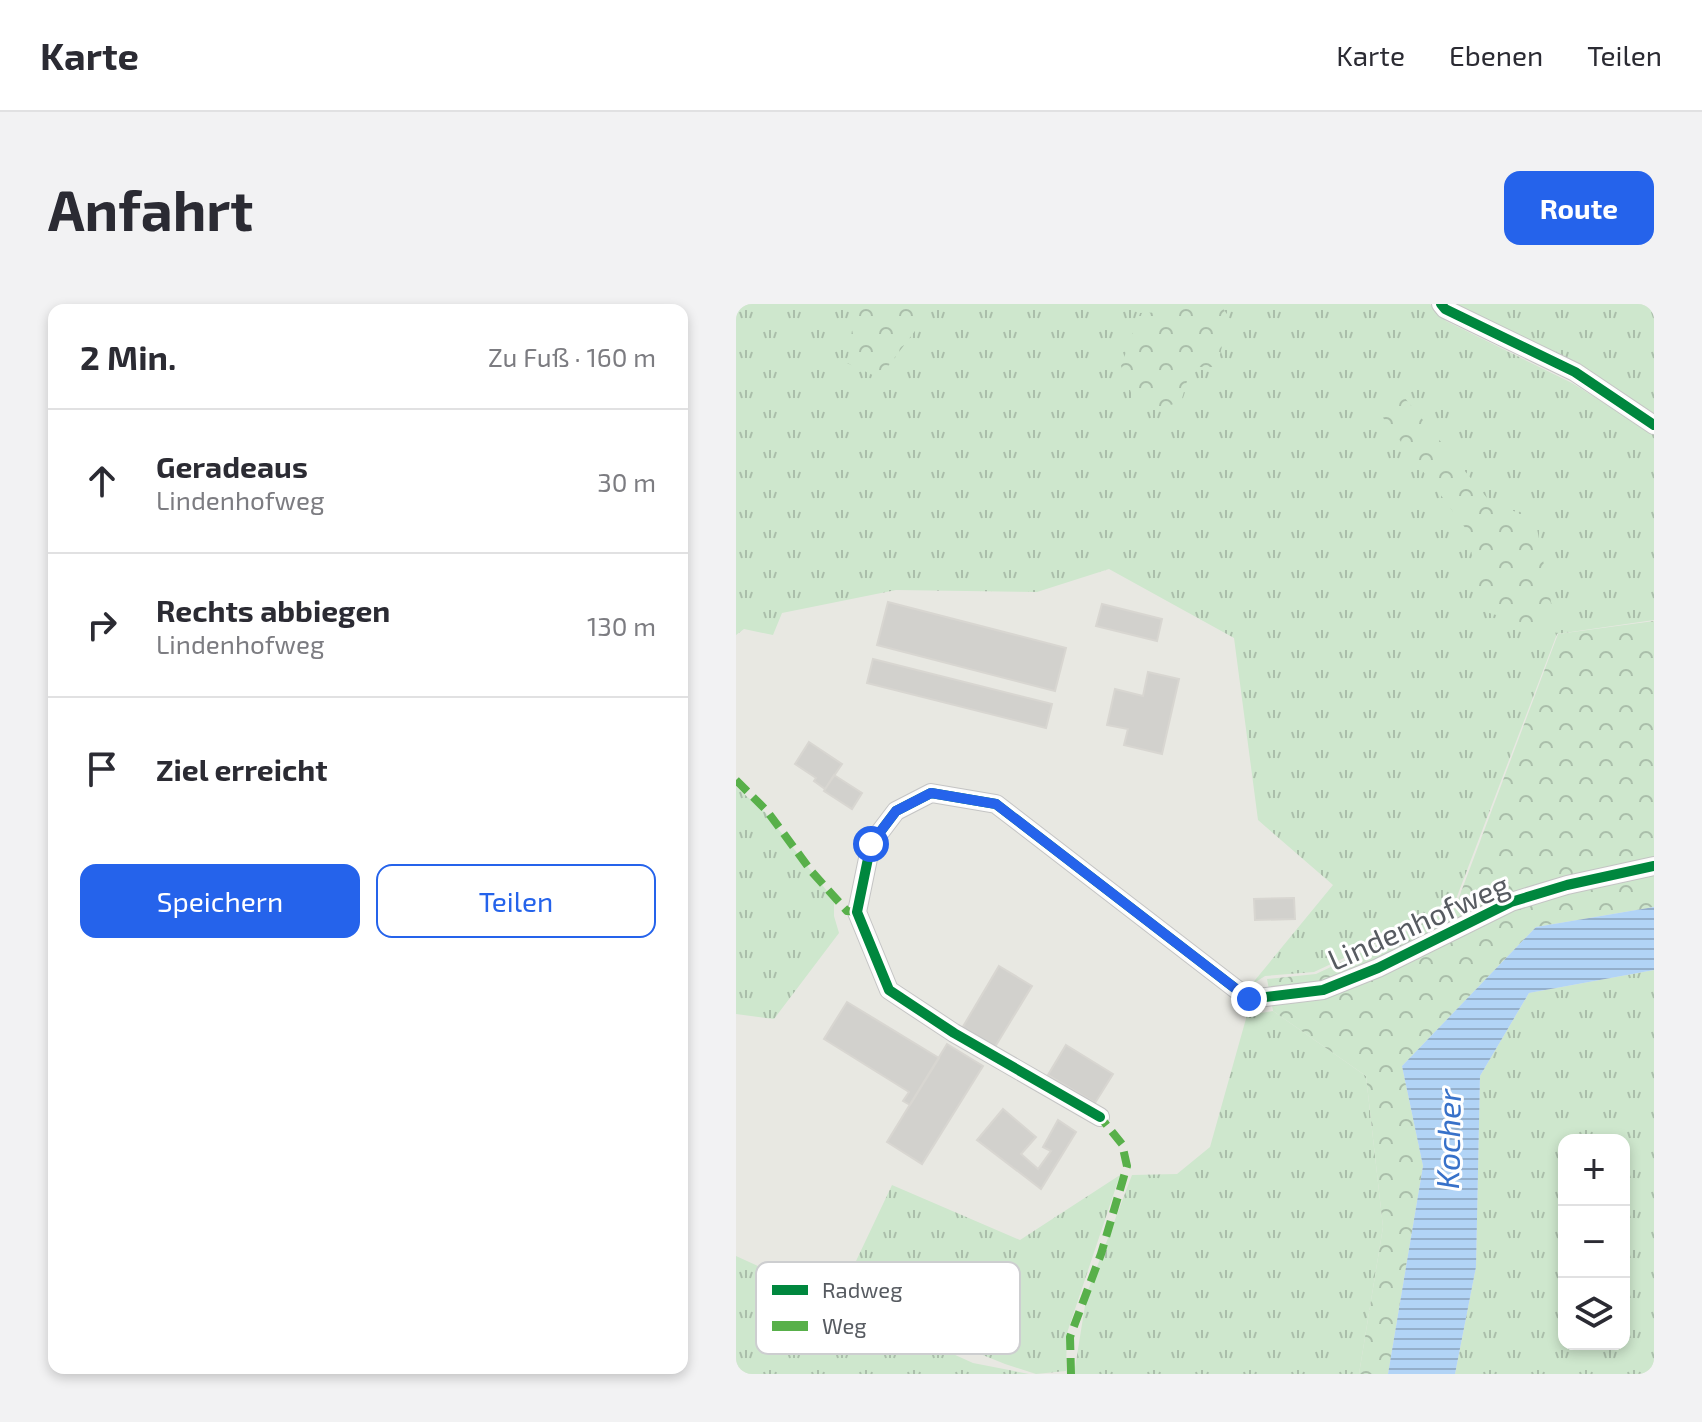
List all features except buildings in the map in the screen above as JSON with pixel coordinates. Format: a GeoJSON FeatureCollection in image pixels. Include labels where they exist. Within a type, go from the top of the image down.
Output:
{"type":"FeatureCollection","features":[{"type":"Feature","properties":{"kind":"street"},"geometry":{"type":"LineString","coordinates":[[1441,304],[1445,309],[1575,372],[1654,425]]}},
{"type":"Feature","properties":{"kind":"street","name":"Lindenhofweg"},"geometry":{"type":"LineString","coordinates":[[1100,1117],[954,1033],[889,990],[857,912],[871,844],[896,811],[931,793],[996,804],[1249,999],[1323,990],[1378,968],[1511,902],[1567,885],[1654,866]]}},
{"type":"Feature","properties":{"kind":"green space"},"geometry":{"type":"Polygon","coordinates":[[[736,304],[1430,304],[1446,321],[1572,383],[1654,434],[1654,620],[1557,634],[1453,907],[1314,972],[1265,976],[1251,985],[1333,885],[1258,820],[1234,638],[1109,569],[1037,592],[896,590],[782,613],[773,635],[744,629],[736,635],[736,304]]]}},
{"type":"Feature","properties":{"kind":"green space"},"geometry":{"type":"Polygon","coordinates":[[[856,304],[931,304],[931,310],[879,378],[847,363],[856,304]]]}},
{"type":"Feature","properties":{"kind":"green space"},"geometry":{"type":"Polygon","coordinates":[[[1181,304],[1220,304],[1229,317],[1217,367],[1191,367],[1181,402],[1139,414],[1121,366],[1140,313],[1170,312],[1181,304]]]}},
{"type":"Feature","properties":{"kind":"green space"},"geometry":{"type":"Polygon","coordinates":[[[1450,304],[1654,304],[1654,416],[1450,304]]]}},
{"type":"Feature","properties":{"kind":"green space"},"geometry":{"type":"Polygon","coordinates":[[[1404,397],[1492,504],[1535,518],[1557,633],[1479,610],[1469,533],[1381,415],[1404,397]]]}},
{"type":"Feature","properties":{"kind":"green space"},"geometry":{"type":"Polygon","coordinates":[[[1654,621],[1654,907],[1536,927],[1402,1066],[1423,1166],[1388,1374],[1359,1374],[1383,1227],[1366,1076],[1273,1011],[1267,979],[1316,974],[1455,908],[1558,634],[1654,621]]]}},
{"type":"Feature","properties":{"kind":"green space"},"geometry":{"type":"Polygon","coordinates":[[[736,787],[765,812],[834,900],[839,933],[774,1019],[736,1014],[736,787]]]}},
{"type":"Feature","properties":{"kind":"green space"},"geometry":{"type":"Polygon","coordinates":[[[1654,970],[1654,1374],[1455,1374],[1476,1267],[1480,1076],[1529,993],[1654,970]]]}},
{"type":"Feature","properties":{"kind":"green space"},"geometry":{"type":"Polygon","coordinates":[[[1273,1011],[1366,1076],[1383,1227],[1359,1374],[1074,1374],[1087,1293],[1132,1175],[1177,1174],[1210,1147],[1247,1015],[1273,1011]]]}},
{"type":"Feature","properties":{"kind":"green space"},"geometry":{"type":"Polygon","coordinates":[[[1120,1175],[1067,1333],[1066,1371],[1036,1374],[980,1354],[1020,1354],[1020,1262],[856,1262],[892,1185],[1020,1240],[1120,1175]]]}},
{"type":"Feature","properties":{"kind":"green space"},"geometry":{"type":"Polygon","coordinates":[[[736,1256],[756,1265],[756,1354],[953,1354],[973,1363],[1029,1374],[736,1374],[736,1256]]]}},
{"type":"Feature","properties":{"kind":"water","name":"Kocher"},"geometry":{"type":"Polygon","coordinates":[[[1654,907],[1654,970],[1529,993],[1480,1076],[1476,1267],[1455,1374],[1388,1374],[1423,1166],[1402,1066],[1536,927],[1654,907]]]}},
{"type":"Feature","properties":{"kind":"marked path"},"geometry":{"type":"LineString","coordinates":[[736,780],[767,811],[812,872],[847,911],[857,912]]}},
{"type":"Feature","properties":{"kind":"marked path"},"geometry":{"type":"LineString","coordinates":[[1071,1374],[1070,1337],[1101,1254],[1127,1166],[1122,1144],[1100,1117]]}},
{"type":"Feature","properties":{"kind":"cycle path"},"geometry":{"type":"LineString","coordinates":[[1441,304],[1445,309],[1575,372],[1654,425]]}},
{"type":"Feature","properties":{"kind":"cycle path"},"geometry":{"type":"LineString","coordinates":[[1100,1117],[954,1033],[889,990],[857,912],[871,844],[896,811],[931,793],[996,804],[1249,999],[1323,990],[1378,968],[1511,902],[1567,885],[1654,866]]}},
{"type":"Feature","properties":{"kind":"route"},"geometry":{"type":"LineString","coordinates":[[871,844],[896,811],[931,793],[996,804],[1249,999]]}}]}
